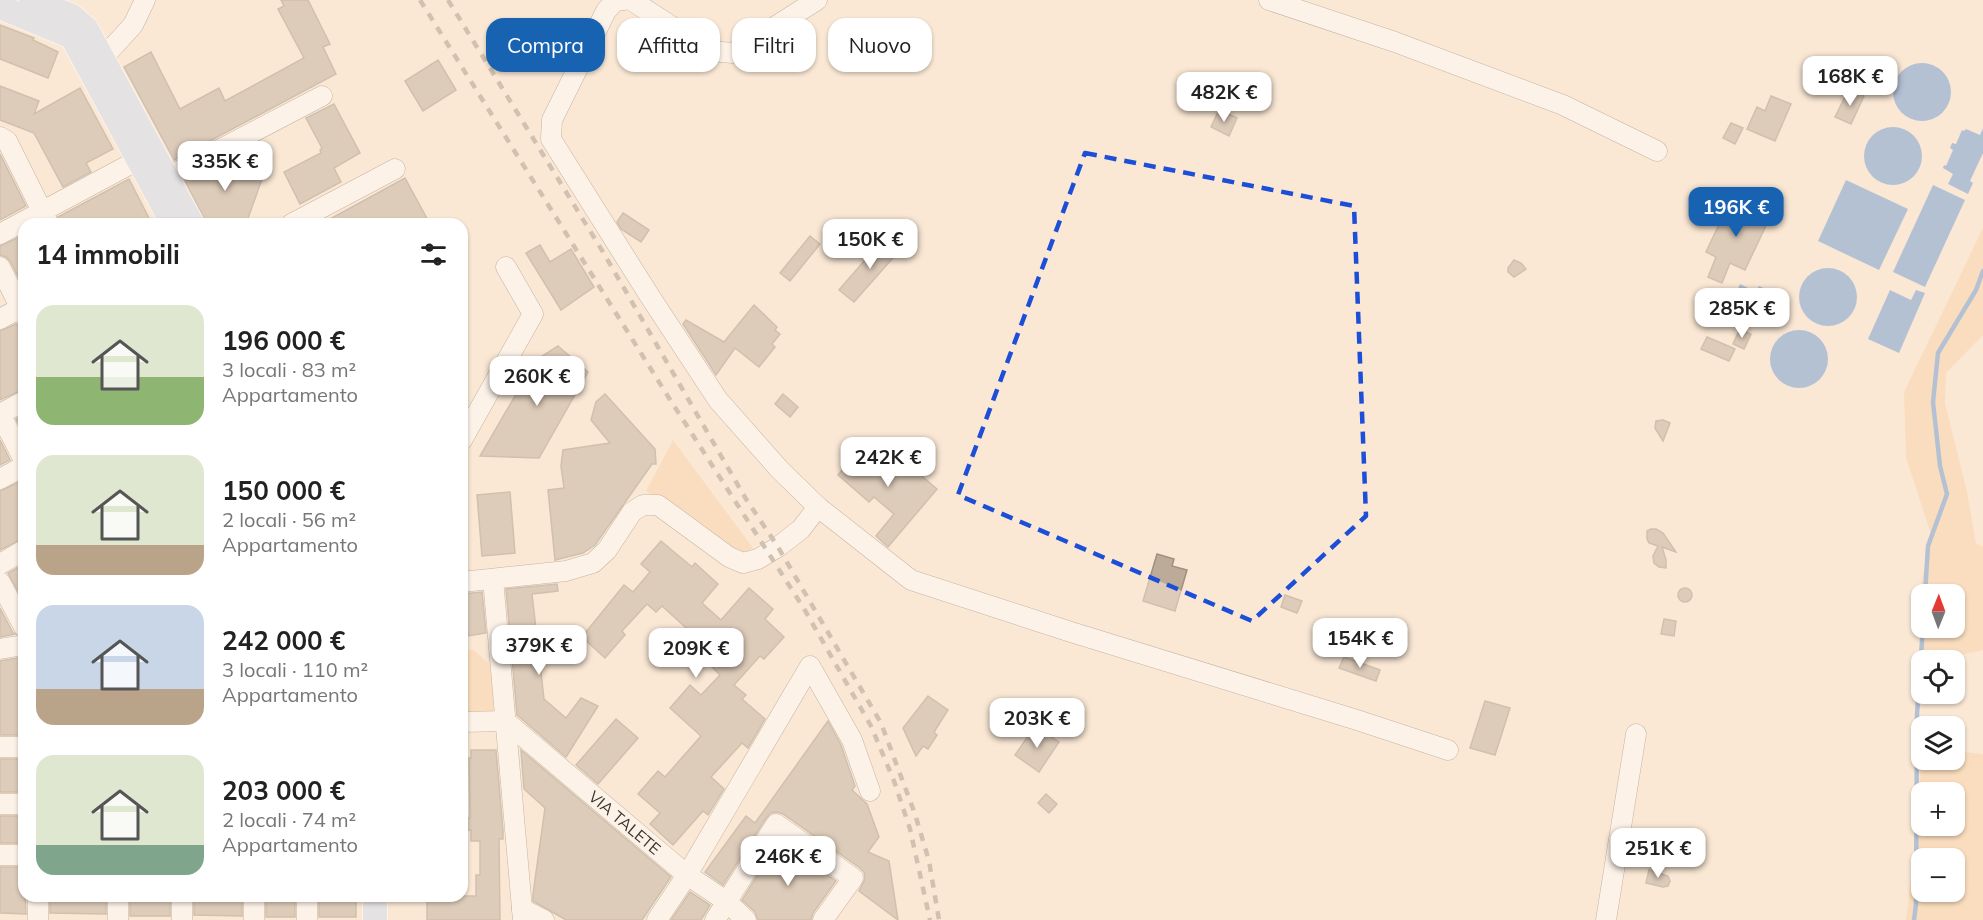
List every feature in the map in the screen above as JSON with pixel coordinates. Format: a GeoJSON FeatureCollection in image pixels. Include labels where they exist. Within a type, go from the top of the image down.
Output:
{"type":"FeatureCollection","features":[{"type":"Feature","properties":{"kind":"main road"},"geometry":{"type":"LineString","coordinates":[[31,0],[72,16],[86,28],[146,156],[171,218]]}},
{"type":"Feature","properties":{"kind":"main road"},"geometry":{"type":"LineString","coordinates":[[0,7],[72,37],[146,156],[167,177],[189,218]]}},
{"type":"Feature","properties":{"kind":"main road"},"geometry":{"type":"LineString","coordinates":[[375,902],[375,920]]}},
{"type":"Feature","properties":{"kind":"main road"},"geometry":{"type":"LineString","coordinates":[[391,902],[391,920]]}},
{"type":"Feature","properties":{"kind":"street"},"geometry":{"type":"LineString","coordinates":[[102,58],[133,25],[145,0]]}},
{"type":"Feature","properties":{"kind":"street"},"geometry":{"type":"LineString","coordinates":[[624,0],[615,1],[606,11],[552,120],[551,139],[642,285],[718,400],[780,470],[818,507],[911,580],[1448,750]]}},
{"type":"Feature","properties":{"kind":"street"},"geometry":{"type":"LineString","coordinates":[[630,0],[710,51],[733,53],[817,0]]}},
{"type":"Feature","properties":{"kind":"street"},"geometry":{"type":"LineString","coordinates":[[1269,0],[1395,42],[1563,105],[1657,151]]}},
{"type":"Feature","properties":{"kind":"street"},"geometry":{"type":"LineString","coordinates":[[167,177],[322,96]]}},
{"type":"Feature","properties":{"kind":"street"},"geometry":{"type":"LineString","coordinates":[[0,137],[7,141],[45,218],[146,156]]}},
{"type":"Feature","properties":{"kind":"street"},"geometry":{"type":"LineString","coordinates":[[302,218],[395,169]]}},
{"type":"Feature","properties":{"kind":"street"},"geometry":{"type":"LineString","coordinates":[[0,234],[18,228]]}},
{"type":"Feature","properties":{"kind":"street"},"geometry":{"type":"LineString","coordinates":[[0,267],[18,301]]}},
{"type":"Feature","properties":{"kind":"street"},"geometry":{"type":"LineString","coordinates":[[468,429],[533,314],[507,267]]}},
{"type":"Feature","properties":{"kind":"street"},"geometry":{"type":"LineString","coordinates":[[0,320],[18,312]]}},
{"type":"Feature","properties":{"kind":"street"},"geometry":{"type":"LineString","coordinates":[[18,404],[0,414],[18,448]]}},
{"type":"Feature","properties":{"kind":"street"},"geometry":{"type":"LineString","coordinates":[[0,479],[18,469]]}},
{"type":"Feature","properties":{"kind":"street"},"geometry":{"type":"LineString","coordinates":[[468,581],[566,571],[592,563],[607,550],[632,512],[643,505],[658,505],[729,557],[743,563],[758,559],[778,547],[801,529],[818,507]]}},
{"type":"Feature","properties":{"kind":"street"},"geometry":{"type":"LineString","coordinates":[[0,564],[18,554]]}},
{"type":"Feature","properties":{"kind":"street"},"geometry":{"type":"LineString","coordinates":[[493,579],[523,914],[544,920]]}},
{"type":"Feature","properties":{"kind":"street"},"geometry":{"type":"LineString","coordinates":[[0,582],[18,611]]}},
{"type":"Feature","properties":{"kind":"street"},"geometry":{"type":"LineString","coordinates":[[0,650],[18,646]]}},
{"type":"Feature","properties":{"kind":"street"},"geometry":{"type":"LineString","coordinates":[[657,920],[687,875],[810,666],[852,740],[870,791]]}},
{"type":"Feature","properties":{"kind":"street"},"geometry":{"type":"LineString","coordinates":[[468,722],[505,721]]}},
{"type":"Feature","properties":{"kind":"street","name":"VIA TALETE"},"geometry":{"type":"LineString","coordinates":[[505,721],[687,875],[726,901],[746,920]]}},
{"type":"Feature","properties":{"kind":"street"},"geometry":{"type":"LineString","coordinates":[[1606,920],[1636,734]]}},
{"type":"Feature","properties":{"kind":"street"},"geometry":{"type":"LineString","coordinates":[[0,747],[18,747]]}},
{"type":"Feature","properties":{"kind":"street"},"geometry":{"type":"LineString","coordinates":[[0,804],[18,804]]}},
{"type":"Feature","properties":{"kind":"street"},"geometry":{"type":"LineString","coordinates":[[715,920],[776,824],[853,878],[823,920]]}},
{"type":"Feature","properties":{"kind":"street"},"geometry":{"type":"LineString","coordinates":[[0,855],[18,855]]}},
{"type":"Feature","properties":{"kind":"street"},"geometry":{"type":"LineString","coordinates":[[38,902],[38,920]]}},
{"type":"Feature","properties":{"kind":"street"},"geometry":{"type":"LineString","coordinates":[[118,902],[118,920]]}},
{"type":"Feature","properties":{"kind":"street"},"geometry":{"type":"LineString","coordinates":[[182,902],[182,920]]}},
{"type":"Feature","properties":{"kind":"street"},"geometry":{"type":"LineString","coordinates":[[254,902],[254,920]]}},
{"type":"Feature","properties":{"kind":"street"},"geometry":{"type":"LineString","coordinates":[[307,902],[307,920]]}},
{"type":"Feature","properties":{"kind":"highlighted area"},"geometry":{"type":"Polygon","coordinates":[[[1085,153],[1354,206],[1366,516],[1252,621],[958,495],[1085,153]]]}},
{"type":"Feature","properties":{"kind":"shaded area"},"geometry":{"type":"Polygon","coordinates":[[[1983,228],[1983,335],[1946,373],[1945,403],[1967,492],[1976,543],[1983,547],[1983,650],[1965,654],[1965,650],[1921,650],[1919,638],[1965,638],[1965,584],[1921,584],[1931,534],[1906,458],[1904,392],[1983,228]]]}},
{"type":"Feature","properties":{"kind":"shaded area"},"geometry":{"type":"Polygon","coordinates":[[[673,440],[753,548],[740,556],[646,491],[673,440]]]}},
{"type":"Feature","properties":{"kind":"shaded area"},"geometry":{"type":"Polygon","coordinates":[[[468,650],[474,650],[492,667],[494,718],[468,719],[468,650]]]}},
{"type":"Feature","properties":{"kind":"shaded area"},"geometry":{"type":"Polygon","coordinates":[[[1965,752],[1983,754],[1983,920],[1906,920],[1911,881],[1911,902],[1965,902],[1965,848],[1915,848],[1917,836],[1965,836],[1965,782],[1920,782],[1920,770],[1965,770],[1965,752]]]}},
{"type":"Feature","properties":{"kind":"water"},"geometry":{"type":"Polygon","coordinates":[[[1916,63],[1928,63],[1943,71],[1951,86],[1951,98],[1943,113],[1928,121],[1916,121],[1901,113],[1893,98],[1893,86],[1901,71],[1916,63]]]}},
{"type":"Feature","properties":{"kind":"water"},"geometry":{"type":"Polygon","coordinates":[[[1887,127],[1899,127],[1914,135],[1922,150],[1922,162],[1914,177],[1899,185],[1887,185],[1872,177],[1864,162],[1864,150],[1872,135],[1887,127]]]}},
{"type":"Feature","properties":{"kind":"water"},"geometry":{"type":"Polygon","coordinates":[[[1983,128],[1983,153],[1970,181],[1973,183],[1968,194],[1948,184],[1953,174],[1943,168],[1953,150],[1950,148],[1952,143],[1956,144],[1962,130],[1966,129],[1980,135],[1983,128]]]}},
{"type":"Feature","properties":{"kind":"water"},"geometry":{"type":"Polygon","coordinates":[[[1846,180],[1908,209],[1879,270],[1818,241],[1846,180]]]}},
{"type":"Feature","properties":{"kind":"water"},"geometry":{"type":"Polygon","coordinates":[[[1933,185],[1965,200],[1925,287],[1893,272],[1933,185]]]}},
{"type":"Feature","properties":{"kind":"water"},"geometry":{"type":"Polygon","coordinates":[[[1828,268],[1839,270],[1849,276],[1855,286],[1857,297],[1855,308],[1849,318],[1839,324],[1828,326],[1817,324],[1807,318],[1801,308],[1799,297],[1801,286],[1807,276],[1817,270],[1828,268]]]}},
{"type":"Feature","properties":{"kind":"water"},"geometry":{"type":"Polygon","coordinates":[[[1740,284],[1756,292],[1759,286],[1774,293],[1761,321],[1746,314],[1749,308],[1733,301],[1740,284]]]}},
{"type":"Feature","properties":{"kind":"water"},"geometry":{"type":"Polygon","coordinates":[[[1890,290],[1911,300],[1916,290],[1925,293],[1899,353],[1868,339],[1890,290]]]}},
{"type":"Feature","properties":{"kind":"water"},"geometry":{"type":"Polygon","coordinates":[[[1799,330],[1810,332],[1823,343],[1828,359],[1826,370],[1815,383],[1799,388],[1788,386],[1775,375],[1770,359],[1772,348],[1783,335],[1799,330]]]}},
{"type":"Feature","properties":{"kind":"building"},"geometry":{"type":"Polygon","coordinates":[[[281,0],[308,0],[330,44],[323,47],[336,74],[174,160],[124,67],[151,52],[180,109],[219,88],[225,101],[304,58],[278,9],[284,6],[281,0]]]}},
{"type":"Feature","properties":{"kind":"building"},"geometry":{"type":"Polygon","coordinates":[[[0,25],[34,38],[33,40],[58,52],[48,78],[0,59],[0,25]]]}},
{"type":"Feature","properties":{"kind":"building"},"geometry":{"type":"Polygon","coordinates":[[[438,60],[456,90],[423,111],[405,81],[438,60]]]}},
{"type":"Feature","properties":{"kind":"building"},"geometry":{"type":"Polygon","coordinates":[[[0,86],[39,101],[34,114],[80,88],[113,149],[86,163],[91,172],[63,187],[34,133],[0,120],[0,86]]]}},
{"type":"Feature","properties":{"kind":"building"},"geometry":{"type":"Polygon","coordinates":[[[1849,89],[1864,96],[1851,124],[1835,117],[1849,89]]]}},
{"type":"Feature","properties":{"kind":"building"},"geometry":{"type":"Polygon","coordinates":[[[1771,96],[1791,104],[1775,141],[1747,129],[1757,107],[1765,111],[1771,96]]]}},
{"type":"Feature","properties":{"kind":"building"},"geometry":{"type":"Polygon","coordinates":[[[334,104],[360,153],[334,168],[341,182],[300,204],[284,172],[321,153],[322,148],[306,118],[334,104]]]}},
{"type":"Feature","properties":{"kind":"building"},"geometry":{"type":"Polygon","coordinates":[[[1219,110],[1237,118],[1229,136],[1211,127],[1219,110]]]}},
{"type":"Feature","properties":{"kind":"building"},"geometry":{"type":"Polygon","coordinates":[[[1731,123],[1743,128],[1735,144],[1723,138],[1731,123]]]}},
{"type":"Feature","properties":{"kind":"building"},"geometry":{"type":"Polygon","coordinates":[[[0,154],[26,206],[0,220],[0,154]]]}},
{"type":"Feature","properties":{"kind":"building"},"geometry":{"type":"Polygon","coordinates":[[[238,154],[246,170],[262,179],[248,218],[204,218],[185,181],[238,154]]]}},
{"type":"Feature","properties":{"kind":"building"},"geometry":{"type":"Polygon","coordinates":[[[405,178],[427,218],[332,218],[405,178]]]}},
{"type":"Feature","properties":{"kind":"building"},"geometry":{"type":"Polygon","coordinates":[[[129,179],[149,218],[58,218],[129,179]]]}},
{"type":"Feature","properties":{"kind":"building"},"geometry":{"type":"Polygon","coordinates":[[[1732,197],[1771,215],[1745,270],[1730,263],[1722,283],[1708,277],[1716,257],[1706,252],[1732,197]]]}},
{"type":"Feature","properties":{"kind":"building"},"geometry":{"type":"Polygon","coordinates":[[[623,213],[649,230],[641,242],[621,229],[617,222],[623,213]]]}},
{"type":"Feature","properties":{"kind":"building"},"geometry":{"type":"Polygon","coordinates":[[[810,236],[820,244],[790,281],[780,273],[810,236]]]}},
{"type":"Feature","properties":{"kind":"building"},"geometry":{"type":"Polygon","coordinates":[[[885,237],[900,250],[854,302],[839,290],[885,237]]]}},
{"type":"Feature","properties":{"kind":"building"},"geometry":{"type":"Polygon","coordinates":[[[18,238],[18,276],[10,261],[0,255],[0,246],[18,238]]]}},
{"type":"Feature","properties":{"kind":"building"},"geometry":{"type":"Polygon","coordinates":[[[540,245],[550,262],[571,249],[594,287],[561,310],[526,253],[540,245]]]}},
{"type":"Feature","properties":{"kind":"building"},"geometry":{"type":"Polygon","coordinates":[[[1514,260],[1526,269],[1514,277],[1508,272],[1508,268],[1514,260]]]}},
{"type":"Feature","properties":{"kind":"building"},"geometry":{"type":"Polygon","coordinates":[[[754,305],[777,327],[775,330],[780,334],[772,344],[775,347],[759,367],[735,348],[716,375],[683,324],[686,320],[724,342],[754,305]]]}},
{"type":"Feature","properties":{"kind":"building"},"geometry":{"type":"Polygon","coordinates":[[[18,325],[18,392],[0,400],[0,331],[18,325]]]}},
{"type":"Feature","properties":{"kind":"building"},"geometry":{"type":"Polygon","coordinates":[[[1740,329],[1751,334],[1744,349],[1733,344],[1740,329]]]}},
{"type":"Feature","properties":{"kind":"building"},"geometry":{"type":"Polygon","coordinates":[[[1707,337],[1735,349],[1729,361],[1701,349],[1707,337]]]}},
{"type":"Feature","properties":{"kind":"building"},"geometry":{"type":"Polygon","coordinates":[[[558,346],[588,372],[539,458],[480,456],[536,360],[558,346]]]}},
{"type":"Feature","properties":{"kind":"building"},"geometry":{"type":"Polygon","coordinates":[[[605,394],[655,449],[656,464],[652,464],[595,545],[583,553],[555,560],[548,490],[564,488],[561,466],[563,450],[610,443],[591,420],[596,402],[605,394]]]}},
{"type":"Feature","properties":{"kind":"building"},"geometry":{"type":"Polygon","coordinates":[[[783,394],[798,407],[790,417],[775,404],[783,394]]]}},
{"type":"Feature","properties":{"kind":"building"},"geometry":{"type":"Polygon","coordinates":[[[1663,420],[1670,423],[1663,441],[1655,428],[1656,421],[1663,420]]]}},
{"type":"Feature","properties":{"kind":"building"},"geometry":{"type":"Polygon","coordinates":[[[0,440],[10,460],[0,465],[0,440]]]}},
{"type":"Feature","properties":{"kind":"building"},"geometry":{"type":"Polygon","coordinates":[[[868,444],[894,466],[901,458],[937,489],[888,547],[876,536],[894,514],[874,497],[869,502],[838,475],[859,450],[862,452],[868,444]]]}},
{"type":"Feature","properties":{"kind":"building"},"geometry":{"type":"Polygon","coordinates":[[[18,483],[18,541],[0,550],[0,491],[18,483]]]}},
{"type":"Feature","properties":{"kind":"building"},"geometry":{"type":"Polygon","coordinates":[[[510,492],[515,553],[482,556],[477,495],[510,492]]]}},
{"type":"Feature","properties":{"kind":"building"},"geometry":{"type":"Polygon","coordinates":[[[1651,529],[1663,533],[1676,552],[1662,547],[1666,568],[1654,563],[1653,556],[1658,546],[1649,543],[1647,539],[1647,531],[1651,529]]]}},
{"type":"Feature","properties":{"kind":"building"},"geometry":{"type":"Polygon","coordinates":[[[661,541],[692,567],[695,563],[718,584],[702,603],[721,620],[749,588],[773,609],[765,619],[784,637],[764,659],[760,656],[734,685],[746,695],[742,699],[765,719],[748,748],[742,743],[711,777],[724,789],[708,815],[703,811],[673,845],[650,824],[660,813],[638,794],[658,771],[665,777],[701,736],[670,708],[690,685],[701,695],[720,675],[710,665],[717,656],[662,606],[656,612],[647,604],[622,631],[625,635],[605,658],[582,637],[624,585],[633,592],[650,572],[641,564],[661,541]]]}},
{"type":"Feature","properties":{"kind":"building"},"geometry":{"type":"Polygon","coordinates":[[[1157,554],[1174,559],[1172,566],[1187,570],[1175,611],[1143,601],[1157,554]]]}},
{"type":"Feature","properties":{"kind":"building"},"geometry":{"type":"Polygon","coordinates":[[[18,567],[18,591],[8,573],[18,567]]]}},
{"type":"Feature","properties":{"kind":"building"},"geometry":{"type":"Polygon","coordinates":[[[557,584],[558,591],[532,594],[544,699],[566,718],[581,698],[598,706],[566,757],[517,715],[506,589],[557,584]]]}},
{"type":"Feature","properties":{"kind":"building"},"geometry":{"type":"Polygon","coordinates":[[[1682,588],[1688,588],[1692,595],[1688,602],[1682,602],[1678,598],[1678,592],[1682,588]]]}},
{"type":"Feature","properties":{"kind":"building"},"geometry":{"type":"Polygon","coordinates":[[[482,592],[486,633],[468,636],[468,593],[482,592]]]}},
{"type":"Feature","properties":{"kind":"building"},"geometry":{"type":"Polygon","coordinates":[[[1285,595],[1302,601],[1297,613],[1281,607],[1285,595]]]}},
{"type":"Feature","properties":{"kind":"building"},"geometry":{"type":"Polygon","coordinates":[[[0,608],[13,633],[15,634],[0,637],[0,608]]]}},
{"type":"Feature","properties":{"kind":"building"},"geometry":{"type":"Polygon","coordinates":[[[1664,619],[1676,621],[1674,636],[1661,634],[1664,619]]]}},
{"type":"Feature","properties":{"kind":"building"},"geometry":{"type":"Polygon","coordinates":[[[1344,657],[1380,670],[1376,681],[1339,668],[1344,657]]]}},
{"type":"Feature","properties":{"kind":"building"},"geometry":{"type":"Polygon","coordinates":[[[18,658],[18,735],[0,735],[0,661],[18,658]]]}},
{"type":"Feature","properties":{"kind":"building"},"geometry":{"type":"Polygon","coordinates":[[[928,696],[948,710],[934,732],[937,735],[928,749],[923,746],[916,756],[903,728],[928,696]]]}},
{"type":"Feature","properties":{"kind":"building"},"geometry":{"type":"Polygon","coordinates":[[[1485,701],[1510,708],[1495,755],[1470,748],[1485,701]]]}},
{"type":"Feature","properties":{"kind":"building"},"geometry":{"type":"Polygon","coordinates":[[[616,719],[638,738],[598,784],[576,765],[616,719]]]}},
{"type":"Feature","properties":{"kind":"building"},"geometry":{"type":"Polygon","coordinates":[[[828,721],[841,745],[855,786],[852,790],[867,804],[879,837],[868,852],[889,861],[898,920],[859,891],[865,879],[864,872],[860,868],[777,812],[771,813],[766,818],[723,885],[705,872],[746,816],[755,823],[828,721]]]}},
{"type":"Feature","properties":{"kind":"building"},"geometry":{"type":"Polygon","coordinates":[[[1035,726],[1059,742],[1039,772],[1015,755],[1035,726]]]}},
{"type":"Feature","properties":{"kind":"building"},"geometry":{"type":"Polygon","coordinates":[[[471,750],[496,750],[503,831],[503,839],[499,839],[500,920],[427,920],[427,902],[468,902],[468,896],[476,896],[476,875],[480,875],[480,841],[471,841],[471,830],[468,830],[468,818],[470,818],[469,758],[471,758],[471,750]]]}},
{"type":"Feature","properties":{"kind":"building"},"geometry":{"type":"Polygon","coordinates":[[[521,750],[671,877],[642,920],[566,920],[533,901],[545,808],[524,789],[521,750]]]}},
{"type":"Feature","properties":{"kind":"building"},"geometry":{"type":"Polygon","coordinates":[[[0,759],[18,759],[18,792],[0,792],[0,759]]]}},
{"type":"Feature","properties":{"kind":"building"},"geometry":{"type":"Polygon","coordinates":[[[1046,794],[1057,804],[1049,813],[1038,803],[1046,794]]]}},
{"type":"Feature","properties":{"kind":"building"},"geometry":{"type":"Polygon","coordinates":[[[0,816],[18,816],[18,843],[0,843],[0,816]]]}},
{"type":"Feature","properties":{"kind":"building"},"geometry":{"type":"Polygon","coordinates":[[[779,841],[836,881],[813,913],[811,920],[758,920],[755,912],[742,900],[779,841]]]}},
{"type":"Feature","properties":{"kind":"building"},"geometry":{"type":"Polygon","coordinates":[[[0,867],[18,867],[18,902],[25,902],[26,914],[0,913],[0,867]]]}},
{"type":"Feature","properties":{"kind":"building"},"geometry":{"type":"Polygon","coordinates":[[[1649,870],[1668,876],[1670,881],[1668,886],[1646,883],[1649,870]]]}},
{"type":"Feature","properties":{"kind":"building"},"geometry":{"type":"Polygon","coordinates":[[[690,892],[710,905],[701,920],[671,920],[690,892]]]}},
{"type":"Feature","properties":{"kind":"building"},"geometry":{"type":"Polygon","coordinates":[[[50,902],[106,902],[106,914],[50,913],[50,902]]]}},
{"type":"Feature","properties":{"kind":"building"},"geometry":{"type":"Polygon","coordinates":[[[130,902],[170,902],[170,916],[130,916],[130,902]]]}},
{"type":"Feature","properties":{"kind":"building"},"geometry":{"type":"Polygon","coordinates":[[[194,902],[242,902],[242,916],[194,915],[194,902]]]}},
{"type":"Feature","properties":{"kind":"building"},"geometry":{"type":"Polygon","coordinates":[[[266,902],[295,902],[295,917],[266,917],[266,902]]]}},
{"type":"Feature","properties":{"kind":"building"},"geometry":{"type":"Polygon","coordinates":[[[319,902],[356,902],[356,917],[319,917],[319,902]]]}},
{"type":"Feature","properties":{"kind":"waterway"},"geometry":{"type":"LineString","coordinates":[[1926,584],[1928,546],[1947,494],[1940,466],[1933,402],[1938,353],[1976,290],[1983,271]]}},
{"type":"Feature","properties":{"kind":"waterway"},"geometry":{"type":"LineString","coordinates":[[1914,920],[1917,714],[1922,638]]}},
{"type":"Feature","properties":{"kind":"railway"},"geometry":{"type":"LineString","coordinates":[[420,0],[803,607],[871,726],[894,781],[910,829],[930,920]]}},
{"type":"Feature","properties":{"kind":"railway"},"geometry":{"type":"LineString","coordinates":[[448,0],[603,252],[746,499],[778,547],[881,723],[915,814],[929,861],[939,920]]}}]}
